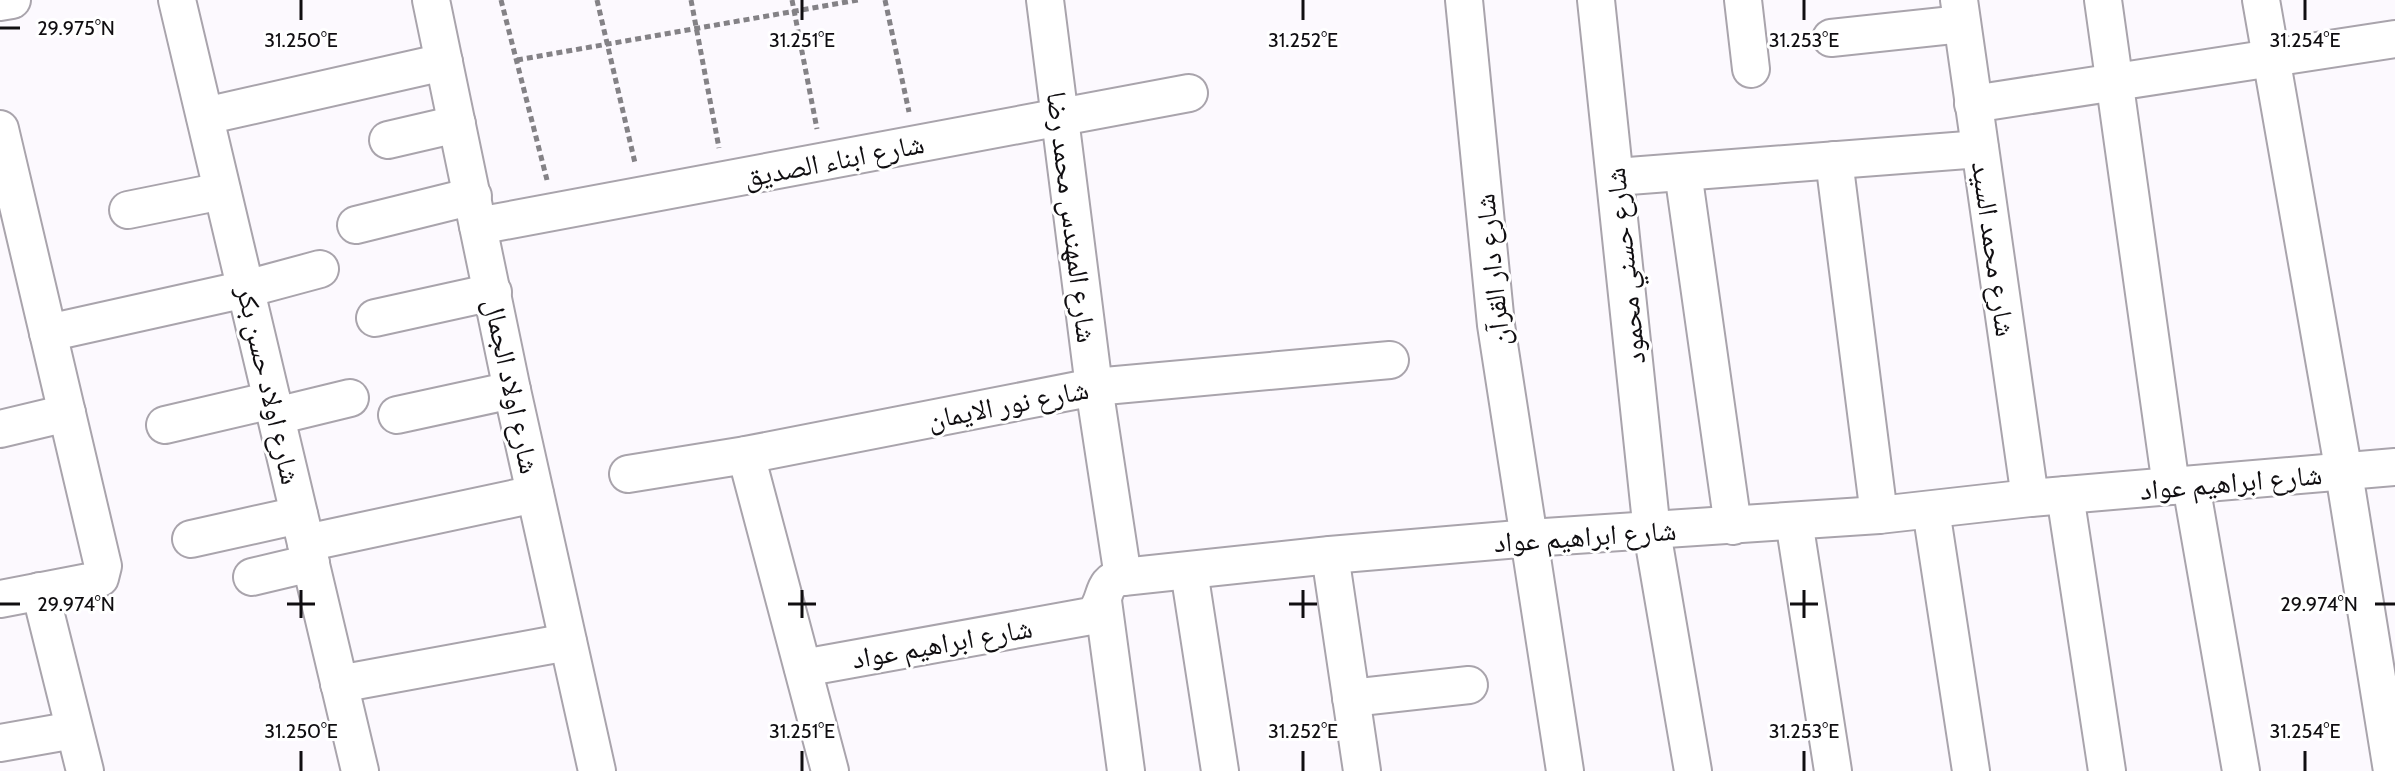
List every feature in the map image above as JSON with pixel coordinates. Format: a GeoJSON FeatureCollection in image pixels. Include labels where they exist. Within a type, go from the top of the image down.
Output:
{"type":"FeatureCollection","features":[{"type":"Feature","properties":{"kind":"street"},"geometry":{"type":"LineString","coordinates":[[0,2],[12,0]]}},
{"type":"Feature","properties":{"kind":"street","name":"شارع اولاد حسن بكر"},"geometry":{"type":"LineString","coordinates":[[177,0],[360,771]]}},
{"type":"Feature","properties":{"kind":"street","name":"شارع اولاد الجمال"},"geometry":{"type":"LineString","coordinates":[[431,0],[512,390],[597,771]]}},
{"type":"Feature","properties":{"kind":"street","name":"شارع المهندس محمد رضا"},"geometry":{"type":"LineString","coordinates":[[1045,0],[1094,387],[1126,771]]}},
{"type":"Feature","properties":{"kind":"street","name":"شارع دار القرآن"},"geometry":{"type":"LineString","coordinates":[[1464,0],[1496,325],[1565,771]]}},
{"type":"Feature","properties":{"kind":"street","name":"شارع حسني محمود"},"geometry":{"type":"LineString","coordinates":[[1596,0],[1652,532],[1693,771]]}},
{"type":"Feature","properties":{"kind":"street"},"geometry":{"type":"LineString","coordinates":[[1743,0],[1751,69]]}},
{"type":"Feature","properties":{"kind":"street"},"geometry":{"type":"LineString","coordinates":[[2103,0],[2181,486],[2241,771]]}},
{"type":"Feature","properties":{"kind":"street"},"geometry":{"type":"LineString","coordinates":[[2261,0],[2344,473],[2392,771]]}},
{"type":"Feature","properties":{"kind":"street"},"geometry":{"type":"LineString","coordinates":[[1831,38],[1960,12]]}},
{"type":"Feature","properties":{"kind":"street","name":"شارع محمد السيد"},"geometry":{"type":"LineString","coordinates":[[1960,12],[1980,149],[2048,496],[2107,771]]}},
{"type":"Feature","properties":{"kind":"street"},"geometry":{"type":"LineString","coordinates":[[1973,104],[2395,39]]}},
{"type":"Feature","properties":{"kind":"street"},"geometry":{"type":"LineString","coordinates":[[205,116],[444,62]]}},
{"type":"Feature","properties":{"kind":"street","name":"شارع ابناء الصديق"},"geometry":{"type":"LineString","coordinates":[[356,225],[476,211],[555,212],[1189,93]]}},
{"type":"Feature","properties":{"kind":"street"},"geometry":{"type":"LineString","coordinates":[[388,140],[457,124]]}},
{"type":"Feature","properties":{"kind":"street"},"geometry":{"type":"LineString","coordinates":[[0,129],[103,566],[100,578],[0,599]]}},
{"type":"Feature","properties":{"kind":"street"},"geometry":{"type":"LineString","coordinates":[[1616,177],[1980,149]]}},
{"type":"Feature","properties":{"kind":"street"},"geometry":{"type":"LineString","coordinates":[[1834,160],[1879,515]]}},
{"type":"Feature","properties":{"kind":"street"},"geometry":{"type":"LineString","coordinates":[[1683,172],[1733,526]]}},
{"type":"Feature","properties":{"kind":"street"},"geometry":{"type":"LineString","coordinates":[[128,210],[222,191]]}},
{"type":"Feature","properties":{"kind":"street"},"geometry":{"type":"LineString","coordinates":[[48,333],[246,289],[320,269]]}},
{"type":"Feature","properties":{"kind":"street"},"geometry":{"type":"LineString","coordinates":[[375,318],[493,292]]}},
{"type":"Feature","properties":{"kind":"street","name":"شارع نور الايمان"},"geometry":{"type":"LineString","coordinates":[[628,474],[746,455],[1094,387],[1390,360]]}},
{"type":"Feature","properties":{"kind":"street"},"geometry":{"type":"LineString","coordinates":[[397,415],[512,390]]}},
{"type":"Feature","properties":{"kind":"street"},"geometry":{"type":"LineString","coordinates":[[165,425],[350,398]]}},
{"type":"Feature","properties":{"kind":"street"},"geometry":{"type":"LineString","coordinates":[[0,429],[67,413]]}},
{"type":"Feature","properties":{"kind":"street"},"geometry":{"type":"LineString","coordinates":[[746,455],[830,771]]}},
{"type":"Feature","properties":{"kind":"street","name":"شارع ابراهيم عواد"},"geometry":{"type":"LineString","coordinates":[[803,668],[1091,616],[1101,608],[1113,589],[1189,571],[1330,555],[1530,538],[1879,515],[2048,496],[2395,467]]}},
{"type":"Feature","properties":{"kind":"street"},"geometry":{"type":"LineString","coordinates":[[191,539],[305,540],[535,494]]}},
{"type":"Feature","properties":{"kind":"street"},"geometry":{"type":"LineString","coordinates":[[1931,510],[1971,771]]}},
{"type":"Feature","properties":{"kind":"street"},"geometry":{"type":"LineString","coordinates":[[1794,521],[1833,771]]}},
{"type":"Feature","properties":{"kind":"street"},"geometry":{"type":"LineString","coordinates":[[252,577],[305,540]]}},
{"type":"Feature","properties":{"kind":"street"},"geometry":{"type":"LineString","coordinates":[[1330,555],[1362,771]]}},
{"type":"Feature","properties":{"kind":"street"},"geometry":{"type":"LineString","coordinates":[[1189,571],[1220,771]]}},
{"type":"Feature","properties":{"kind":"street"},"geometry":{"type":"LineString","coordinates":[[40,591],[85,771]]}},
{"type":"Feature","properties":{"kind":"street"},"geometry":{"type":"LineString","coordinates":[[339,684],[568,642]]}},
{"type":"Feature","properties":{"kind":"street"},"geometry":{"type":"LineString","coordinates":[[1351,698],[1469,685]]}},
{"type":"Feature","properties":{"kind":"street"},"geometry":{"type":"LineString","coordinates":[[0,743],[74,730]]}},
{"type":"Feature","properties":{"kind":"path"},"geometry":{"type":"LineString","coordinates":[[501,0],[555,212]]}},
{"type":"Feature","properties":{"kind":"path"},"geometry":{"type":"LineString","coordinates":[[597,0],[642,196]]}},
{"type":"Feature","properties":{"kind":"path"},"geometry":{"type":"LineString","coordinates":[[691,0],[725,180]]}},
{"type":"Feature","properties":{"kind":"path"},"geometry":{"type":"LineString","coordinates":[[792,0],[824,161]]}},
{"type":"Feature","properties":{"kind":"path"},"geometry":{"type":"LineString","coordinates":[[517,60],[858,0]]}},
{"type":"Feature","properties":{"kind":"path"},"geometry":{"type":"LineString","coordinates":[[885,0],[916,144]]}}]}
